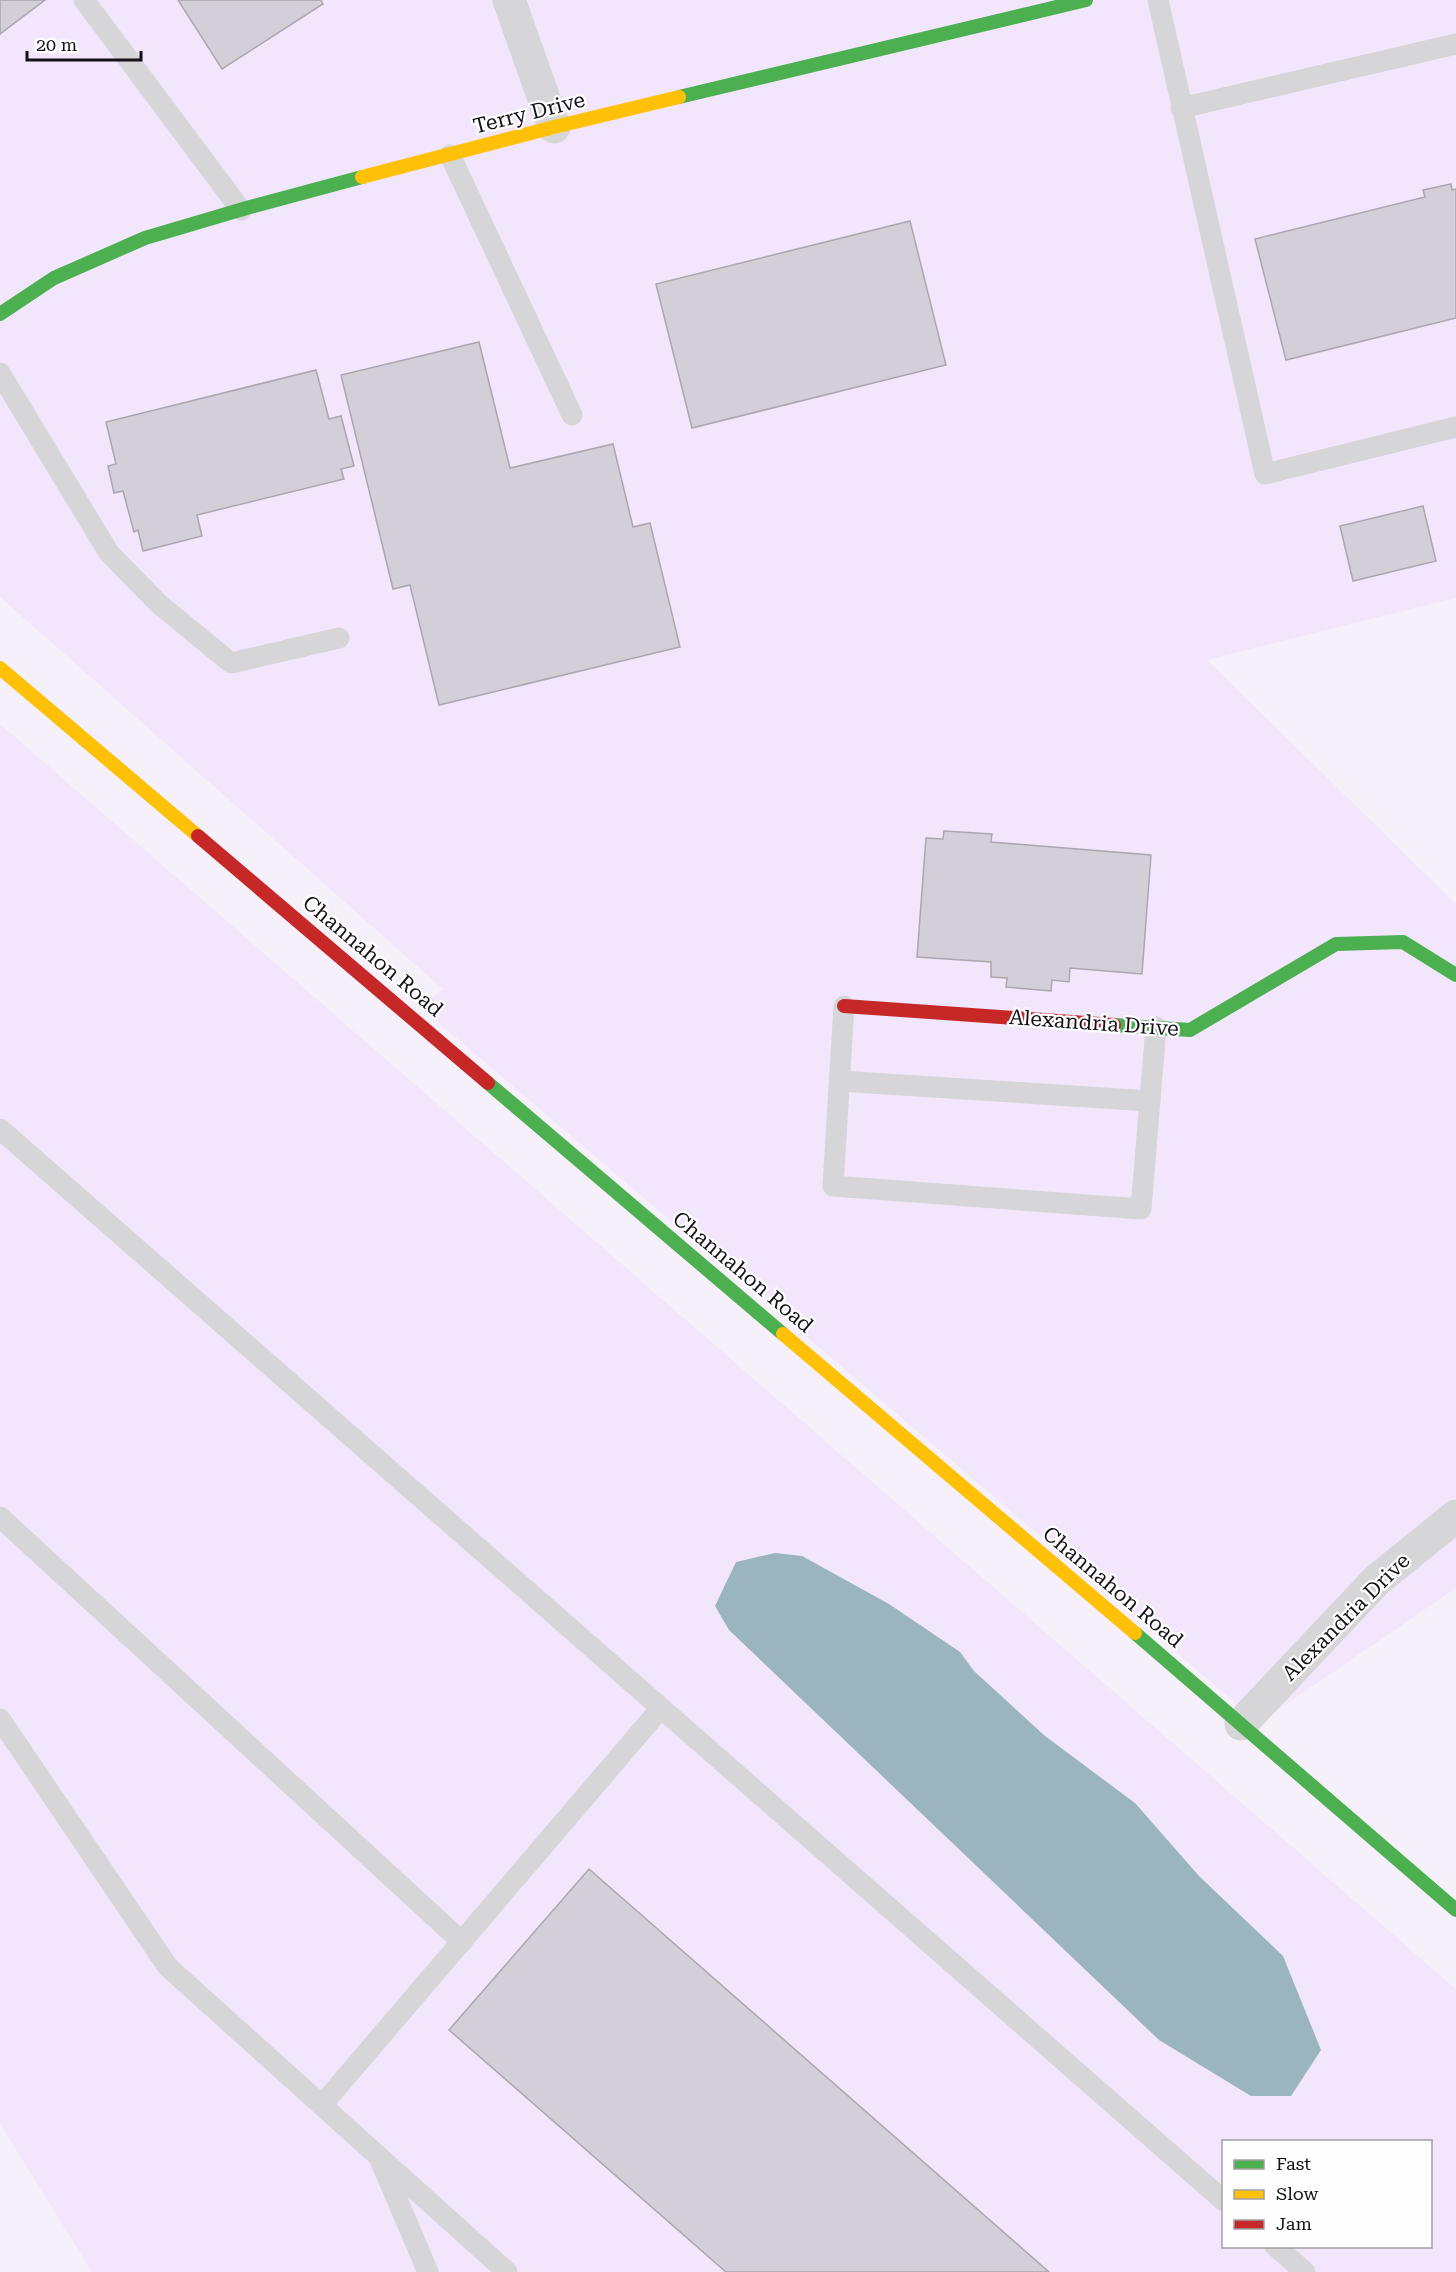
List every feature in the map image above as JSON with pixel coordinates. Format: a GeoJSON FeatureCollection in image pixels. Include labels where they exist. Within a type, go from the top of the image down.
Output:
{"type":"FeatureCollection","features":[{"type":"Feature","properties":{"kind":"main road","name":"Terry Drive"},"geometry":{"type":"LineString","coordinates":[[0,314],[54,278],[145,238],[241,210],[1022,7],[1086,0]]}},
{"type":"Feature","properties":{"kind":"main road","name":"Channahon Road"},"geometry":{"type":"LineString","coordinates":[[0,668],[1241,1724],[1456,1910]]}},
{"type":"Feature","properties":{"kind":"main road","name":"Alexandria Drive"},"geometry":{"type":"LineString","coordinates":[[844,1006],[1190,1030],[1336,944],[1403,942],[1456,975]]}},
{"type":"Feature","properties":{"kind":"street"},"geometry":{"type":"LineString","coordinates":[[509,0],[554,127]]}},
{"type":"Feature","properties":{"kind":"street","name":"Alexandria Drive"},"geometry":{"type":"LineString","coordinates":[[1241,1724],[1377,1580],[1456,1516]]}},
{"type":"Feature","properties":{"kind":"lane"},"geometry":{"type":"LineString","coordinates":[[84,0],[241,210]]}},
{"type":"Feature","properties":{"kind":"lane"},"geometry":{"type":"LineString","coordinates":[[1158,0],[1265,474],[1456,427]]}},
{"type":"Feature","properties":{"kind":"lane"},"geometry":{"type":"LineString","coordinates":[[1181,108],[1456,44]]}},
{"type":"Feature","properties":{"kind":"lane"},"geometry":{"type":"LineString","coordinates":[[450,155],[572,415]]}},
{"type":"Feature","properties":{"kind":"lane"},"geometry":{"type":"LineString","coordinates":[[0,374],[109,552],[159,604],[231,663],[339,638]]}},
{"type":"Feature","properties":{"kind":"lane"},"geometry":{"type":"LineString","coordinates":[[844,1006],[833,1186],[1141,1209],[1156,1027]]}},
{"type":"Feature","properties":{"kind":"lane"},"geometry":{"type":"LineString","coordinates":[[840,1081],[1150,1101]]}},
{"type":"Feature","properties":{"kind":"lane"},"geometry":{"type":"LineString","coordinates":[[0,1129],[1222,2199]]}},
{"type":"Feature","properties":{"kind":"lane"},"geometry":{"type":"LineString","coordinates":[[0,1517],[462,1942]]}},
{"type":"Feature","properties":{"kind":"lane"},"geometry":{"type":"LineString","coordinates":[[322,2105],[661,1708]]}},
{"type":"Feature","properties":{"kind":"lane"},"geometry":{"type":"LineString","coordinates":[[0,1719],[168,1967],[507,2272]]}},
{"type":"Feature","properties":{"kind":"lane"},"geometry":{"type":"LineString","coordinates":[[378,2156],[428,2272]]}},
{"type":"Feature","properties":{"kind":"lane"},"geometry":{"type":"LineString","coordinates":[[1276,2248],[1305,2272]]}},
{"type":"Feature","properties":{"kind":"shaded area"},"geometry":{"type":"Polygon","coordinates":[[[0,0],[1456,0],[1456,598],[1207,660],[1456,904],[1456,1588],[1259,1723],[420,1007],[443,989],[0,597],[0,0]]]}},
{"type":"Feature","properties":{"kind":"shaded area"},"geometry":{"type":"Polygon","coordinates":[[[0,724],[1456,1989],[1456,2272],[92,2272],[0,2124],[0,724]]]}},
{"type":"Feature","properties":{"kind":"water"},"geometry":{"type":"Polygon","coordinates":[[[775,1553],[802,1556],[889,1604],[960,1652],[974,1671],[1045,1736],[1135,1803],[1199,1876],[1283,1956],[1321,2050],[1291,2096],[1251,2096],[1159,2040],[729,1630],[715,1606],[736,1562],[775,1553]]]}},
{"type":"Feature","properties":{"kind":"building"},"geometry":{"type":"Polygon","coordinates":[[[0,0],[45,0],[0,34],[0,0]]]}},
{"type":"Feature","properties":{"kind":"building"},"geometry":{"type":"Polygon","coordinates":[[[178,0],[321,0],[323,4],[222,69],[178,0]]]}},
{"type":"Feature","properties":{"kind":"building"},"geometry":{"type":"Polygon","coordinates":[[[1451,184],[1452,190],[1456,189],[1456,318],[1286,360],[1255,239],[1425,197],[1423,190],[1451,184]]]}},
{"type":"Feature","properties":{"kind":"building"},"geometry":{"type":"Polygon","coordinates":[[[910,221],[946,365],[692,428],[656,284],[910,221]]]}},
{"type":"Feature","properties":{"kind":"building"},"geometry":{"type":"Polygon","coordinates":[[[479,342],[510,468],[613,444],[633,527],[650,523],[680,647],[439,705],[410,585],[393,589],[341,375],[479,342]]]}},
{"type":"Feature","properties":{"kind":"building"},"geometry":{"type":"Polygon","coordinates":[[[316,370],[329,419],[341,416],[354,466],[341,469],[344,479],[197,515],[202,536],[143,551],[138,530],[134,532],[123,491],[114,493],[108,466],[116,464],[106,422],[316,370]]]}},
{"type":"Feature","properties":{"kind":"building"},"geometry":{"type":"Polygon","coordinates":[[[1423,506],[1436,561],[1353,581],[1340,526],[1423,506]]]}},
{"type":"Feature","properties":{"kind":"building"},"geometry":{"type":"Polygon","coordinates":[[[944,831],[992,834],[991,842],[1151,855],[1142,974],[1070,968],[1069,982],[1052,980],[1051,991],[1006,987],[1007,978],[991,977],[991,962],[917,957],[926,838],[943,839],[944,831]]]}},
{"type":"Feature","properties":{"kind":"building"},"geometry":{"type":"Polygon","coordinates":[[[589,1869],[1049,2272],[726,2272],[449,2030],[589,1869]]]}},
{"type":"Feature","properties":{"kind":"traffic: fast"},"geometry":{"type":"LineString","coordinates":[[679,97],[1086,0]]}},
{"type":"Feature","properties":{"kind":"traffic: fast"},"geometry":{"type":"LineString","coordinates":[[0,314],[54,278],[145,238],[362,177]]}},
{"type":"Feature","properties":{"kind":"traffic: fast"},"geometry":{"type":"LineString","coordinates":[[1114,1025],[1190,1030],[1336,944],[1403,942],[1456,975]]}},
{"type":"Feature","properties":{"kind":"traffic: fast"},"geometry":{"type":"LineString","coordinates":[[488,1083],[783,1334]]}},
{"type":"Feature","properties":{"kind":"traffic: fast"},"geometry":{"type":"LineString","coordinates":[[1135,1633],[1456,1910]]}},
{"type":"Feature","properties":{"kind":"traffic: slow"},"geometry":{"type":"LineString","coordinates":[[362,177],[679,97]]}},
{"type":"Feature","properties":{"kind":"traffic: slow"},"geometry":{"type":"LineString","coordinates":[[0,668],[198,836]]}},
{"type":"Feature","properties":{"kind":"traffic: slow"},"geometry":{"type":"LineString","coordinates":[[783,1334],[1135,1633]]}},
{"type":"Feature","properties":{"kind":"traffic: jam"},"geometry":{"type":"LineString","coordinates":[[198,836],[488,1083]]}},
{"type":"Feature","properties":{"kind":"traffic: jam"},"geometry":{"type":"LineString","coordinates":[[844,1006],[1114,1025]]}}]}
